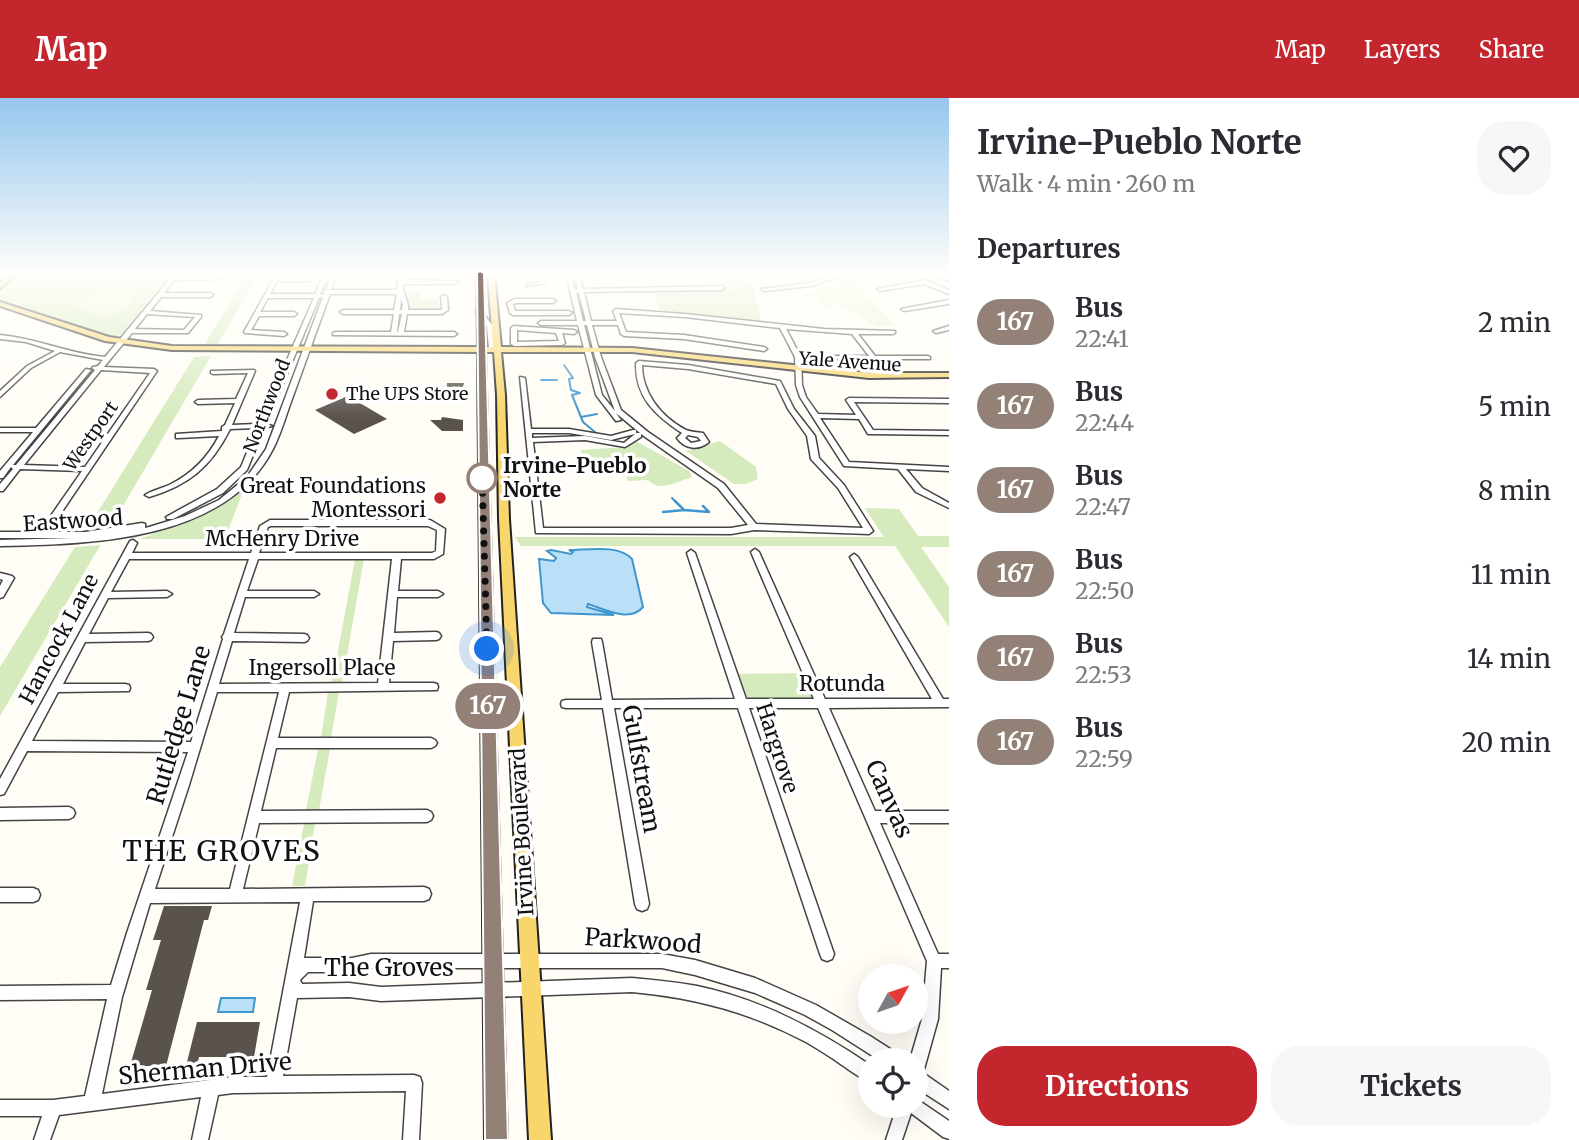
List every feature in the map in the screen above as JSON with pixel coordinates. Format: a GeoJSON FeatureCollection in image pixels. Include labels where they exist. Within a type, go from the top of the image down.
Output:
{"type":"FeatureCollection","features":[{"type":"Feature","properties":{"kind":"main road","name":"Yale Avenue"},"geometry":{"type":"LineString","coordinates":[[47,322],[119,344],[180,353],[593,351],[684,358],[865,381],[949,378]]}},
{"type":"Feature","properties":{"kind":"main road","name":"Irvine Boulevard"},"geometry":{"type":"LineString","coordinates":[[481,322],[489,351],[496,1140]]}},
{"type":"Feature","properties":{"kind":"main road","name":"Irvine Boulevard"},"geometry":{"type":"LineString","coordinates":[[490,322],[488,383],[500,395],[504,519],[540,1140]]}},
{"type":"Feature","properties":{"kind":"street"},"geometry":{"type":"LineString","coordinates":[[0,476],[4,467],[138,322]]}},
{"type":"Feature","properties":{"kind":"street"},"geometry":{"type":"LineString","coordinates":[[131,331],[186,332],[193,322]]}},
{"type":"Feature","properties":{"kind":"street"},"geometry":{"type":"LineString","coordinates":[[254,322],[248,334],[284,334]]}},
{"type":"Feature","properties":{"kind":"street","name":"Northwood"},"geometry":{"type":"LineString","coordinates":[[258,470],[279,426],[310,322]]}},
{"type":"Feature","properties":{"kind":"street","name":"Northwood"},"geometry":{"type":"LineString","coordinates":[[244,468],[314,322]]}},
{"type":"Feature","properties":{"kind":"street"},"geometry":{"type":"LineString","coordinates":[[397,334],[399,322]]}},
{"type":"Feature","properties":{"kind":"street"},"geometry":{"type":"LineString","coordinates":[[487,322],[490,326],[489,351]]}},
{"type":"Feature","properties":{"kind":"street"},"geometry":{"type":"LineString","coordinates":[[541,322],[542,326]]}},
{"type":"Feature","properties":{"kind":"street"},"geometry":{"type":"LineString","coordinates":[[739,322],[854,333],[893,332]]}},
{"type":"Feature","properties":{"kind":"street"},"geometry":{"type":"LineString","coordinates":[[581,323],[618,411],[670,451]]}},
{"type":"Feature","properties":{"kind":"street"},"geometry":{"type":"LineString","coordinates":[[590,323],[599,395],[615,417],[636,434],[680,457],[721,486],[754,527]]}},
{"type":"Feature","properties":{"kind":"street"},"geometry":{"type":"LineString","coordinates":[[559,332],[562,343],[514,344],[514,328],[621,323],[624,334],[684,337],[764,349]]}},
{"type":"Feature","properties":{"kind":"street"},"geometry":{"type":"LineString","coordinates":[[542,326],[559,332],[574,332]]}},
{"type":"Feature","properties":{"kind":"street"},"geometry":{"type":"LineString","coordinates":[[783,328],[787,341],[798,357],[803,397],[827,438],[847,464],[949,470]]}},
{"type":"Feature","properties":{"kind":"street"},"geometry":{"type":"LineString","coordinates":[[936,331],[949,328]]}},
{"type":"Feature","properties":{"kind":"street"},"geometry":{"type":"LineString","coordinates":[[854,333],[874,359]]}},
{"type":"Feature","properties":{"kind":"street"},"geometry":{"type":"LineString","coordinates":[[335,334],[454,334]]}},
{"type":"Feature","properties":{"kind":"street"},"geometry":{"type":"LineString","coordinates":[[0,337],[18,338],[57,352],[102,359]]}},
{"type":"Feature","properties":{"kind":"street"},"geometry":{"type":"LineString","coordinates":[[0,395],[29,367],[57,352]]}},
{"type":"Feature","properties":{"kind":"street"},"geometry":{"type":"LineString","coordinates":[[824,357],[928,358]]}},
{"type":"Feature","properties":{"kind":"street"},"geometry":{"type":"LineString","coordinates":[[522,378],[539,531],[731,531],[754,527],[869,531],[841,487],[815,458],[811,436],[791,409],[778,382],[688,367],[639,363],[640,383],[653,408],[686,433]]}},
{"type":"Feature","properties":{"kind":"street"},"geometry":{"type":"LineString","coordinates":[[0,489],[94,368]]}},
{"type":"Feature","properties":{"kind":"street","name":"Westport"},"geometry":{"type":"LineString","coordinates":[[52,520],[155,371],[94,368]]}},
{"type":"Feature","properties":{"kind":"street"},"geometry":{"type":"LineString","coordinates":[[149,495],[176,486],[200,472],[209,463],[252,371],[213,372]]}},
{"type":"Feature","properties":{"kind":"street"},"geometry":{"type":"LineString","coordinates":[[949,401],[849,400],[871,432],[949,433]]}},
{"type":"Feature","properties":{"kind":"street"},"geometry":{"type":"LineString","coordinates":[[198,402],[238,401]]}},
{"type":"Feature","properties":{"kind":"street"},"geometry":{"type":"LineString","coordinates":[[814,414],[860,415]]}},
{"type":"Feature","properties":{"kind":"street"},"geometry":{"type":"LineString","coordinates":[[179,436],[279,426]]}},
{"type":"Feature","properties":{"kind":"street"},"geometry":{"type":"LineString","coordinates":[[0,430],[38,430]]}},
{"type":"Feature","properties":{"kind":"street"},"geometry":{"type":"LineString","coordinates":[[686,433],[696,433],[705,440],[701,445],[691,445],[682,440],[681,436],[686,433]]}},
{"type":"Feature","properties":{"kind":"street"},"geometry":{"type":"LineString","coordinates":[[529,435],[585,438],[625,445],[636,434]]}},
{"type":"Feature","properties":{"kind":"street"},"geometry":{"type":"LineString","coordinates":[[811,436],[827,438]]}},
{"type":"Feature","properties":{"kind":"street"},"geometry":{"type":"LineString","coordinates":[[680,457],[691,445]]}},
{"type":"Feature","properties":{"kind":"street"},"geometry":{"type":"LineString","coordinates":[[4,467],[87,469]]}},
{"type":"Feature","properties":{"kind":"street","name":"Eastwood"},"geometry":{"type":"LineString","coordinates":[[0,535],[85,534],[141,526],[197,505],[220,491],[244,468]]}},
{"type":"Feature","properties":{"kind":"street"},"geometry":{"type":"LineString","coordinates":[[901,468],[919,490],[949,506]]}},
{"type":"Feature","properties":{"kind":"street","name":"Eastwood"},"geometry":{"type":"LineString","coordinates":[[0,543],[83,541],[143,532],[183,519],[211,505],[239,488],[258,470]]}},
{"type":"Feature","properties":{"kind":"street","name":"Rutledge Lane"},"geometry":{"type":"LineString","coordinates":[[92,1102],[116,992],[195,747],[227,637],[267,524],[430,523],[440,529],[439,554]]}},
{"type":"Feature","properties":{"kind":"street","name":"Hancock Lane"},"geometry":{"type":"LineString","coordinates":[[0,790],[133,543]]}},
{"type":"Feature","properties":{"kind":"street","name":"Canvas"},"geometry":{"type":"LineString","coordinates":[[755,552],[870,817],[942,961],[922,1048]]}},
{"type":"Feature","properties":{"kind":"street","name":"Hargrove"},"geometry":{"type":"LineString","coordinates":[[691,553],[827,954]]}},
{"type":"Feature","properties":{"kind":"street","name":"McHenry Drive"},"geometry":{"type":"LineString","coordinates":[[125,556],[439,554]]}},
{"type":"Feature","properties":{"kind":"street"},"geometry":{"type":"LineString","coordinates":[[383,687],[397,556]]}},
{"type":"Feature","properties":{"kind":"street"},"geometry":{"type":"LineString","coordinates":[[854,557],[944,703]]}},
{"type":"Feature","properties":{"kind":"street"},"geometry":{"type":"LineString","coordinates":[[0,596],[4,577]]}},
{"type":"Feature","properties":{"kind":"street"},"geometry":{"type":"LineString","coordinates":[[105,595],[167,594]]}},
{"type":"Feature","properties":{"kind":"street"},"geometry":{"type":"LineString","coordinates":[[242,594],[314,594]]}},
{"type":"Feature","properties":{"kind":"street"},"geometry":{"type":"LineString","coordinates":[[393,594],[438,594]]}},
{"type":"Feature","properties":{"kind":"street"},"geometry":{"type":"LineString","coordinates":[[388,637],[436,636]]}},
{"type":"Feature","properties":{"kind":"street"},"geometry":{"type":"LineString","coordinates":[[82,638],[148,637]]}},
{"type":"Feature","properties":{"kind":"street"},"geometry":{"type":"LineString","coordinates":[[227,637],[304,638]]}},
{"type":"Feature","properties":{"kind":"street","name":"Gulfstream"},"geometry":{"type":"LineString","coordinates":[[597,642],[642,904]]}},
{"type":"Feature","properties":{"kind":"street","name":"Ingersoll Place"},"geometry":{"type":"LineString","coordinates":[[212,688],[433,687]]}},
{"type":"Feature","properties":{"kind":"street"},"geometry":{"type":"LineString","coordinates":[[55,688],[125,688]]}},
{"type":"Feature","properties":{"kind":"street"},"geometry":{"type":"LineString","coordinates":[[235,894],[285,688]]}},
{"type":"Feature","properties":{"kind":"street","name":"Rotunda"},"geometry":{"type":"LineString","coordinates":[[566,704],[944,703]]}},
{"type":"Feature","properties":{"kind":"street"},"geometry":{"type":"LineString","coordinates":[[271,743],[431,743]]}},
{"type":"Feature","properties":{"kind":"street"},"geometry":{"type":"LineString","coordinates":[[24,746],[195,747]]}},
{"type":"Feature","properties":{"kind":"street"},"geometry":{"type":"LineString","coordinates":[[0,814],[69,813]]}},
{"type":"Feature","properties":{"kind":"street"},"geometry":{"type":"LineString","coordinates":[[253,817],[427,816]]}},
{"type":"Feature","properties":{"kind":"street"},"geometry":{"type":"LineString","coordinates":[[870,817],[949,817]]}},
{"type":"Feature","properties":{"kind":"street"},"geometry":{"type":"LineString","coordinates":[[275,1084],[308,894]]}},
{"type":"Feature","properties":{"kind":"street"},"geometry":{"type":"LineString","coordinates":[[147,896],[424,894]]}},
{"type":"Feature","properties":{"kind":"street"},"geometry":{"type":"LineString","coordinates":[[0,895],[33,895]]}},
{"type":"Feature","properties":{"kind":"street","name":"The Groves"},"geometry":{"type":"LineString","coordinates":[[494,960],[378,960],[352,965],[306,965],[292,979],[298,990],[349,990],[381,994],[532,989]]}},
{"type":"Feature","properties":{"kind":"street","name":"Parkwood"},"geometry":{"type":"LineString","coordinates":[[494,960],[662,961],[705,968],[751,981],[794,1000],[874,1048]]}},
{"type":"Feature","properties":{"kind":"street","name":"Parkwood"},"geometry":{"type":"LineString","coordinates":[[532,989],[632,985],[708,993],[780,1019],[858,1067]]}},
{"type":"Feature","properties":{"kind":"street"},"geometry":{"type":"LineString","coordinates":[[0,993],[116,992]]}},
{"type":"Feature","properties":{"kind":"street","name":"Sherman Drive"},"geometry":{"type":"LineString","coordinates":[[0,1108],[53,1108],[211,1088],[275,1084],[414,1083],[411,1140]]}},
{"type":"Feature","properties":{"kind":"street"},"geometry":{"type":"LineString","coordinates":[[928,1084],[949,1101]]}},
{"type":"Feature","properties":{"kind":"street"},"geometry":{"type":"LineString","coordinates":[[200,1140],[211,1088]]}},
{"type":"Feature","properties":{"kind":"street"},"geometry":{"type":"LineString","coordinates":[[42,1140],[53,1108]]}},
{"type":"Feature","properties":{"kind":"street"},"geometry":{"type":"LineString","coordinates":[[928,1116],[949,1131]]}},
{"type":"Feature","properties":{"kind":"street"},"geometry":{"type":"LineString","coordinates":[[894,1140],[901,1118]]}},
{"type":"Feature","properties":{"kind":"green space"},"geometry":{"type":"Polygon","coordinates":[[[62,322],[133,322],[122,335],[110,337],[62,322]]]}},
{"type":"Feature","properties":{"kind":"green space"},"geometry":{"type":"Polygon","coordinates":[[[218,322],[231,322],[216,347],[203,347],[218,322]]]}},
{"type":"Feature","properties":{"kind":"green space"},"geometry":{"type":"Polygon","coordinates":[[[868,322],[892,322],[896,326],[878,327],[868,322]]]}},
{"type":"Feature","properties":{"kind":"green space"},"geometry":{"type":"Polygon","coordinates":[[[211,356],[110,528],[86,531],[194,357],[211,356]]]}},
{"type":"Feature","properties":{"kind":"green space"},"geometry":{"type":"Polygon","coordinates":[[[636,441],[689,471],[692,477],[658,486],[648,480],[628,481],[625,473],[590,467],[580,459],[581,450],[625,447],[636,441]]]}},
{"type":"Feature","properties":{"kind":"green space"},"geometry":{"type":"Polygon","coordinates":[[[720,441],[756,467],[758,479],[746,484],[734,484],[686,451],[720,441]]]}},
{"type":"Feature","properties":{"kind":"green space"},"geometry":{"type":"Polygon","coordinates":[[[243,491],[225,539],[140,539],[203,514],[243,491]]]}},
{"type":"Feature","properties":{"kind":"green space"},"geometry":{"type":"Polygon","coordinates":[[[865,508],[899,509],[918,536],[949,536],[949,547],[921,547],[949,587],[949,627],[895,546],[521,546],[515,537],[884,537],[865,508]]]}},
{"type":"Feature","properties":{"kind":"green space"},"geometry":{"type":"Polygon","coordinates":[[[101,545],[0,716],[0,667],[75,547],[101,545]]]}},
{"type":"Feature","properties":{"kind":"green space"},"geometry":{"type":"Polygon","coordinates":[[[355,559],[364,559],[342,683],[332,683],[355,559]]]}},
{"type":"Feature","properties":{"kind":"green space"},"geometry":{"type":"Polygon","coordinates":[[[802,673],[815,700],[749,701],[738,674],[802,673]]]}},
{"type":"Feature","properties":{"kind":"green space"},"geometry":{"type":"Polygon","coordinates":[[[328,692],[339,692],[331,738],[321,738],[328,692]]]}},
{"type":"Feature","properties":{"kind":"green space"},"geometry":{"type":"Polygon","coordinates":[[[318,749],[330,749],[319,810],[306,810],[318,749]]]}},
{"type":"Feature","properties":{"kind":"green space"},"geometry":{"type":"Polygon","coordinates":[[[304,824],[315,824],[305,886],[292,886],[304,824]]]}},
{"type":"Feature","properties":{"kind":"water"},"geometry":{"type":"Polygon","coordinates":[[[602,549],[626,554],[632,559],[643,607],[638,612],[624,614],[588,604],[587,607],[614,615],[551,613],[543,603],[539,559],[554,561],[556,558],[547,551],[571,554],[573,552],[569,550],[602,549]]]}},
{"type":"Feature","properties":{"kind":"water"},"geometry":{"type":"Polygon","coordinates":[[[221,998],[255,998],[253,1012],[218,1012],[221,998]]]}},
{"type":"Feature","properties":{"kind":"building"},"geometry":{"type":"Polygon","coordinates":[[[447,383],[464,383],[460,400],[446,400],[447,383]]]}},
{"type":"Feature","properties":{"kind":"building"},"geometry":{"type":"Polygon","coordinates":[[[348,396],[387,419],[354,434],[315,410],[348,396]]]}},
{"type":"Feature","properties":{"kind":"building"},"geometry":{"type":"Polygon","coordinates":[[[442,417],[463,420],[463,431],[442,431],[430,420],[441,420],[442,417]]]}},
{"type":"Feature","properties":{"kind":"building"},"geometry":{"type":"Polygon","coordinates":[[[164,906],[212,906],[208,920],[204,920],[166,1066],[130,1066],[152,990],[146,990],[161,940],[153,940],[164,906]]]}},
{"type":"Feature","properties":{"kind":"building"},"geometry":{"type":"Polygon","coordinates":[[[197,1022],[260,1022],[254,1057],[199,1057],[197,1066],[186,1066],[197,1022]]]}},
{"type":"Feature","properties":{"kind":"waterway"},"geometry":{"type":"LineString","coordinates":[[564,365],[573,378],[569,379],[571,390],[580,393],[572,395],[583,422],[596,433]]}},
{"type":"Feature","properties":{"kind":"waterway"},"geometry":{"type":"LineString","coordinates":[[541,380],[557,380]]}},
{"type":"Feature","properties":{"kind":"waterway"},"geometry":{"type":"LineString","coordinates":[[581,417],[597,414]]}},
{"type":"Feature","properties":{"kind":"waterway"},"geometry":{"type":"LineString","coordinates":[[672,498],[684,510]]}},
{"type":"Feature","properties":{"kind":"waterway"},"geometry":{"type":"LineString","coordinates":[[684,510],[709,512],[703,506]]}},
{"type":"Feature","properties":{"kind":"waterway"},"geometry":{"type":"LineString","coordinates":[[663,512],[684,510]]}},
{"type":"Feature","properties":{"kind":"bus line","name":"167"},"geometry":{"type":"LineString","coordinates":[[479,322],[496,1140]]}},
{"type":"Feature","properties":{"kind":"place","name":"The UPS Store"},"geometry":{"type":"Point","coordinates":[332,394]}},
{"type":"Feature","properties":{"kind":"place","name":"Irvine-Pueblo Norte"},"geometry":{"type":"Point","coordinates":[482,478]}},
{"type":"Feature","properties":{"kind":"place","name":"Great Foundations Montessori"},"geometry":{"type":"Point","coordinates":[440,498]}},
{"type":"Feature","properties":{"kind":"district","name":"THE GROVES"},"geometry":{"type":"Point","coordinates":[222,851]}},
{"type":"Feature","properties":{"kind":"route"},"geometry":{"type":"LineString","coordinates":[[482,478],[482,473],[487,649]]}}]}
